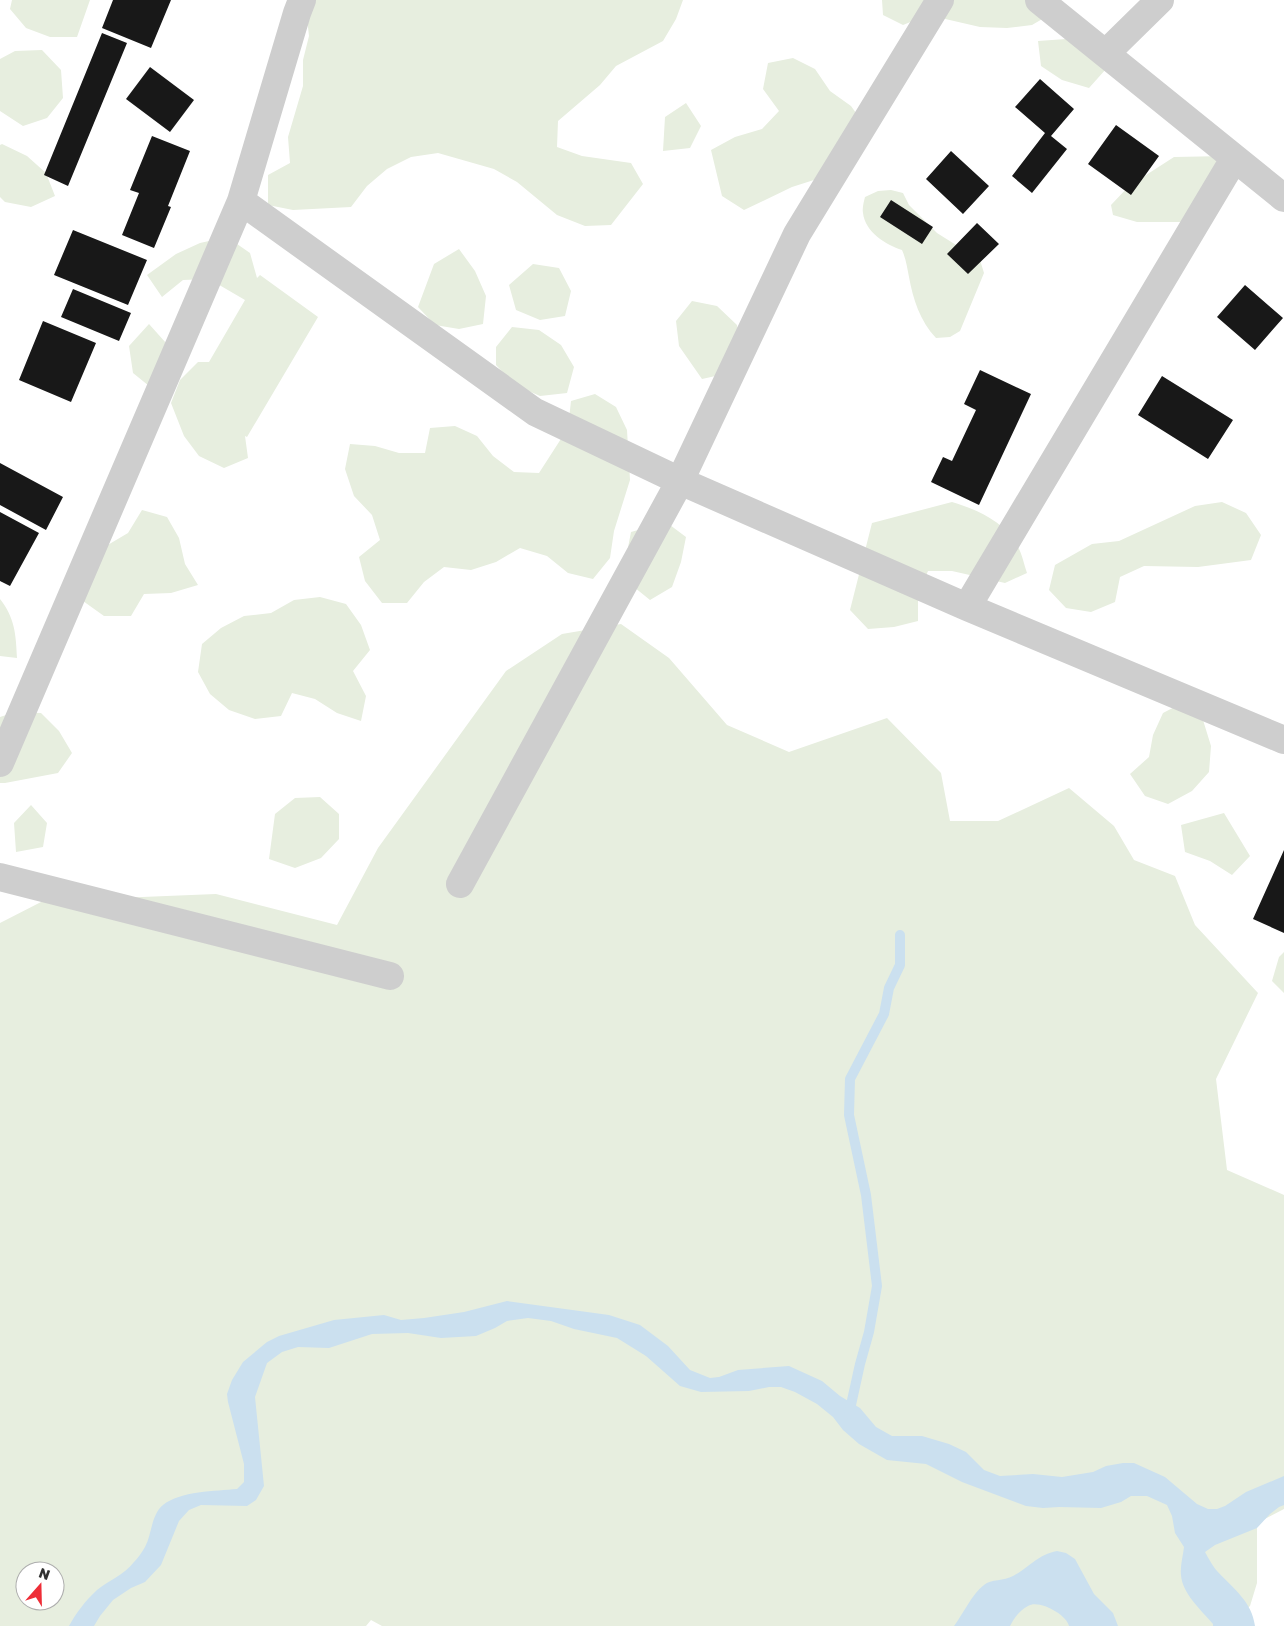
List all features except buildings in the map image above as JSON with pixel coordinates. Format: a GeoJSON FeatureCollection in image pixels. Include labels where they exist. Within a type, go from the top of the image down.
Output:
{"type":"FeatureCollection","features":[{"type":"Feature","properties":{"kind":"street"},"geometry":{"type":"LineString","coordinates":[[0,763],[241,201],[302,0]]}},
{"type":"Feature","properties":{"kind":"street"},"geometry":{"type":"LineString","coordinates":[[460,884],[680,481],[797,234],[940,0]]}},
{"type":"Feature","properties":{"kind":"street"},"geometry":{"type":"LineString","coordinates":[[1039,0],[1284,198]]}},
{"type":"Feature","properties":{"kind":"street"},"geometry":{"type":"LineString","coordinates":[[1106,53],[1160,0]]}},
{"type":"Feature","properties":{"kind":"street"},"geometry":{"type":"LineString","coordinates":[[967,607],[1234,159]]}},
{"type":"Feature","properties":{"kind":"street"},"geometry":{"type":"LineString","coordinates":[[241,201],[535,412],[680,481],[967,607],[1284,740]]}},
{"type":"Feature","properties":{"kind":"street"},"geometry":{"type":"LineString","coordinates":[[0,877],[390,976]]}},
{"type":"Feature","properties":{"kind":"green space"},"geometry":{"type":"Polygon","coordinates":[[[12,0],[90,0],[77,37],[50,37],[26,28],[10,9],[12,0]]]}},
{"type":"Feature","properties":{"kind":"green space"},"geometry":{"type":"Polygon","coordinates":[[[300,0],[683,0],[676,19],[663,41],[616,66],[600,85],[558,121],[557,147],[582,156],[631,163],[643,184],[611,225],[585,226],[557,215],[517,182],[494,169],[438,153],[411,157],[387,169],[367,186],[351,207],[293,210],[268,205],[268,175],[290,163],[288,137],[303,86],[303,60],[309,36],[306,9],[300,0]]]}},
{"type":"Feature","properties":{"kind":"green space"},"geometry":{"type":"Polygon","coordinates":[[[882,0],[1055,0],[1056,11],[1032,25],[1007,28],[980,27],[928,15],[903,25],[883,15],[882,0]]]}},
{"type":"Feature","properties":{"kind":"green space"},"geometry":{"type":"Polygon","coordinates":[[[1066,39],[1106,69],[1089,88],[1062,80],[1041,66],[1038,41],[1066,39]]]}},
{"type":"Feature","properties":{"kind":"green space"},"geometry":{"type":"Polygon","coordinates":[[[42,50],[61,70],[63,98],[47,118],[23,126],[0,111],[0,59],[15,51],[42,50]]]}},
{"type":"Feature","properties":{"kind":"green space"},"geometry":{"type":"Polygon","coordinates":[[[793,58],[815,69],[830,91],[851,106],[866,127],[842,171],[792,187],[744,210],[722,196],[711,150],[735,137],[762,129],[779,111],[763,89],[768,63],[793,58]]]}},
{"type":"Feature","properties":{"kind":"green space"},"geometry":{"type":"Polygon","coordinates":[[[686,103],[701,126],[690,148],[663,151],[665,117],[686,103]]]}},
{"type":"Feature","properties":{"kind":"green space"},"geometry":{"type":"Polygon","coordinates":[[[2,144],[27,156],[46,173],[55,196],[31,207],[5,202],[0,197],[0,145],[2,144]]]}},
{"type":"Feature","properties":{"kind":"green space"},"geometry":{"type":"Polygon","coordinates":[[[1226,156],[1194,222],[1137,222],[1113,215],[1111,205],[1129,186],[1174,157],[1226,156]]]}},
{"type":"Feature","properties":{"kind":"green space"},"geometry":{"type":"Polygon","coordinates":[[[891,190],[903,193],[909,205],[937,233],[980,260],[984,273],[960,331],[950,337],[936,338],[930,331],[921,317],[915,301],[902,250],[889,245],[877,237],[865,220],[863,209],[865,197],[878,191],[891,190]]]}},
{"type":"Feature","properties":{"kind":"green space"},"geometry":{"type":"Polygon","coordinates":[[[227,237],[250,253],[257,278],[260,275],[318,317],[247,437],[245,436],[248,458],[224,468],[199,456],[184,436],[171,403],[180,380],[198,362],[209,362],[245,300],[209,279],[183,280],[162,297],[147,275],[176,254],[200,243],[227,237]]]}},
{"type":"Feature","properties":{"kind":"green space"},"geometry":{"type":"Polygon","coordinates":[[[459,249],[475,271],[486,296],[483,324],[459,329],[435,325],[418,307],[434,264],[459,249]]]}},
{"type":"Feature","properties":{"kind":"green space"},"geometry":{"type":"Polygon","coordinates":[[[533,264],[559,268],[571,291],[565,316],[540,320],[516,310],[509,285],[533,264]]]}},
{"type":"Feature","properties":{"kind":"green space"},"geometry":{"type":"Polygon","coordinates":[[[692,301],[717,306],[737,325],[741,349],[729,373],[702,379],[679,346],[676,321],[692,301]]]}},
{"type":"Feature","properties":{"kind":"green space"},"geometry":{"type":"Polygon","coordinates":[[[149,324],[166,343],[154,390],[133,373],[129,346],[149,324]]]}},
{"type":"Feature","properties":{"kind":"green space"},"geometry":{"type":"Polygon","coordinates":[[[512,327],[539,330],[561,345],[574,367],[567,393],[540,396],[515,385],[496,365],[496,347],[512,327]]]}},
{"type":"Feature","properties":{"kind":"green space"},"geometry":{"type":"Polygon","coordinates":[[[595,394],[616,407],[627,430],[630,480],[614,531],[610,558],[593,579],[568,573],[547,556],[520,548],[496,562],[471,570],[444,567],[424,582],[407,603],[382,603],[365,581],[359,557],[380,540],[372,515],[354,496],[345,469],[350,444],[375,446],[399,453],[425,453],[430,428],[455,426],[477,436],[493,456],[514,472],[539,473],[568,428],[571,401],[595,394]]]}},
{"type":"Feature","properties":{"kind":"green space"},"geometry":{"type":"Polygon","coordinates":[[[952,502],[981,513],[998,523],[1012,538],[1019,550],[1027,573],[1005,583],[952,571],[928,571],[918,594],[918,621],[894,627],[868,629],[850,610],[872,523],[952,502]]]}},
{"type":"Feature","properties":{"kind":"green space"},"geometry":{"type":"Polygon","coordinates":[[[1222,502],[1246,513],[1261,535],[1251,560],[1198,567],[1144,566],[1120,577],[1115,602],[1091,612],[1066,608],[1049,590],[1055,565],[1092,544],[1119,541],[1195,506],[1222,502]]]}},
{"type":"Feature","properties":{"kind":"green space"},"geometry":{"type":"Polygon","coordinates":[[[142,510],[167,517],[179,538],[185,564],[198,585],[171,593],[144,594],[131,616],[104,616],[76,596],[106,546],[128,533],[142,510]]]}},
{"type":"Feature","properties":{"kind":"green space"},"geometry":{"type":"Polygon","coordinates":[[[666,522],[686,537],[681,562],[672,587],[650,600],[629,583],[626,558],[631,532],[666,522]]]}},
{"type":"Feature","properties":{"kind":"green space"},"geometry":{"type":"Polygon","coordinates":[[[320,597],[346,604],[361,625],[370,650],[353,671],[366,696],[361,721],[337,713],[315,699],[292,693],[281,716],[255,719],[229,710],[210,694],[198,672],[202,644],[221,628],[244,616],[271,613],[294,600],[320,597]]]}},
{"type":"Feature","properties":{"kind":"green space"},"geometry":{"type":"Polygon","coordinates":[[[0,599],[12,620],[17,658],[0,656],[0,599]]]}},
{"type":"Feature","properties":{"kind":"green space"},"geometry":{"type":"Polygon","coordinates":[[[621,624],[669,658],[727,725],[789,752],[887,718],[941,773],[950,821],[998,821],[1069,788],[1114,826],[1134,860],[1175,876],[1195,925],[1258,993],[1216,1079],[1227,1170],[1284,1195],[1284,1509],[1257,1523],[1257,1583],[1250,1606],[1226,1626],[382,1626],[371,1620],[366,1626],[0,1626],[0,923],[43,901],[216,894],[337,925],[378,848],[506,671],[562,634],[621,624]]]}},
{"type":"Feature","properties":{"kind":"green space"},"geometry":{"type":"Polygon","coordinates":[[[1186,701],[1203,720],[1211,746],[1209,772],[1192,791],[1168,804],[1145,796],[1130,774],[1149,757],[1153,735],[1163,713],[1186,701]]]}},
{"type":"Feature","properties":{"kind":"green space"},"geometry":{"type":"Polygon","coordinates":[[[15,712],[41,713],[59,731],[72,753],[58,773],[0,783],[0,717],[15,712]]]}},
{"type":"Feature","properties":{"kind":"green space"},"geometry":{"type":"Polygon","coordinates":[[[320,797],[339,814],[339,839],[321,858],[295,868],[269,859],[275,814],[295,798],[320,797]]]}},
{"type":"Feature","properties":{"kind":"green space"},"geometry":{"type":"Polygon","coordinates":[[[31,805],[47,823],[43,847],[16,852],[14,823],[31,805]]]}},
{"type":"Feature","properties":{"kind":"green space"},"geometry":{"type":"Polygon","coordinates":[[[1224,813],[1250,856],[1232,875],[1210,861],[1185,852],[1181,825],[1224,813]]]}},
{"type":"Feature","properties":{"kind":"green space"},"geometry":{"type":"Polygon","coordinates":[[[1284,952],[1284,993],[1272,981],[1279,957],[1284,952]]]}},
{"type":"Feature","properties":{"kind":"water"},"geometry":{"type":"Polygon","coordinates":[[[507,1301],[609,1315],[640,1325],[668,1346],[690,1370],[710,1378],[719,1377],[738,1370],[789,1366],[822,1381],[840,1396],[860,1408],[876,1427],[892,1436],[922,1436],[949,1444],[966,1452],[984,1470],[1000,1476],[1033,1474],[1062,1477],[1093,1472],[1106,1466],[1134,1463],[1165,1477],[1197,1504],[1208,1509],[1217,1509],[1246,1492],[1284,1476],[1284,1505],[1270,1514],[1257,1528],[1215,1545],[1205,1552],[1216,1570],[1246,1603],[1255,1626],[1213,1626],[1188,1595],[1182,1582],[1181,1568],[1184,1547],[1175,1533],[1172,1516],[1167,1505],[1147,1496],[1131,1496],[1121,1502],[1101,1508],[1043,1508],[1026,1506],[962,1482],[926,1464],[887,1460],[859,1444],[843,1430],[833,1417],[817,1404],[795,1392],[781,1387],[769,1387],[749,1391],[701,1392],[680,1386],[646,1356],[617,1338],[574,1329],[551,1321],[528,1318],[507,1321],[476,1336],[441,1338],[408,1333],[372,1334],[329,1348],[298,1347],[282,1352],[267,1363],[255,1397],[264,1486],[256,1500],[247,1506],[201,1505],[189,1510],[179,1521],[161,1565],[145,1582],[131,1588],[113,1600],[94,1626],[69,1626],[81,1607],[93,1594],[130,1567],[138,1557],[145,1547],[156,1514],[163,1505],[170,1500],[188,1494],[237,1489],[244,1482],[244,1464],[227,1394],[232,1380],[243,1362],[267,1342],[279,1336],[334,1320],[384,1315],[401,1320],[424,1318],[464,1312],[507,1301]]]}},
{"type":"Feature","properties":{"kind":"water"},"geometry":{"type":"Polygon","coordinates":[[[1057,1551],[1066,1553],[1075,1559],[1094,1594],[1113,1613],[1118,1626],[1069,1626],[1063,1617],[1052,1609],[1033,1604],[1020,1612],[1010,1626],[954,1626],[984,1585],[1013,1576],[1039,1558],[1057,1551]]]}},
{"type":"Feature","properties":{"kind":"waterway"},"geometry":{"type":"LineString","coordinates":[[849,1414],[869,1332],[877,1286],[866,1195],[849,1115],[850,1079],[884,1014],[889,988],[900,965],[900,935]]}}]}
